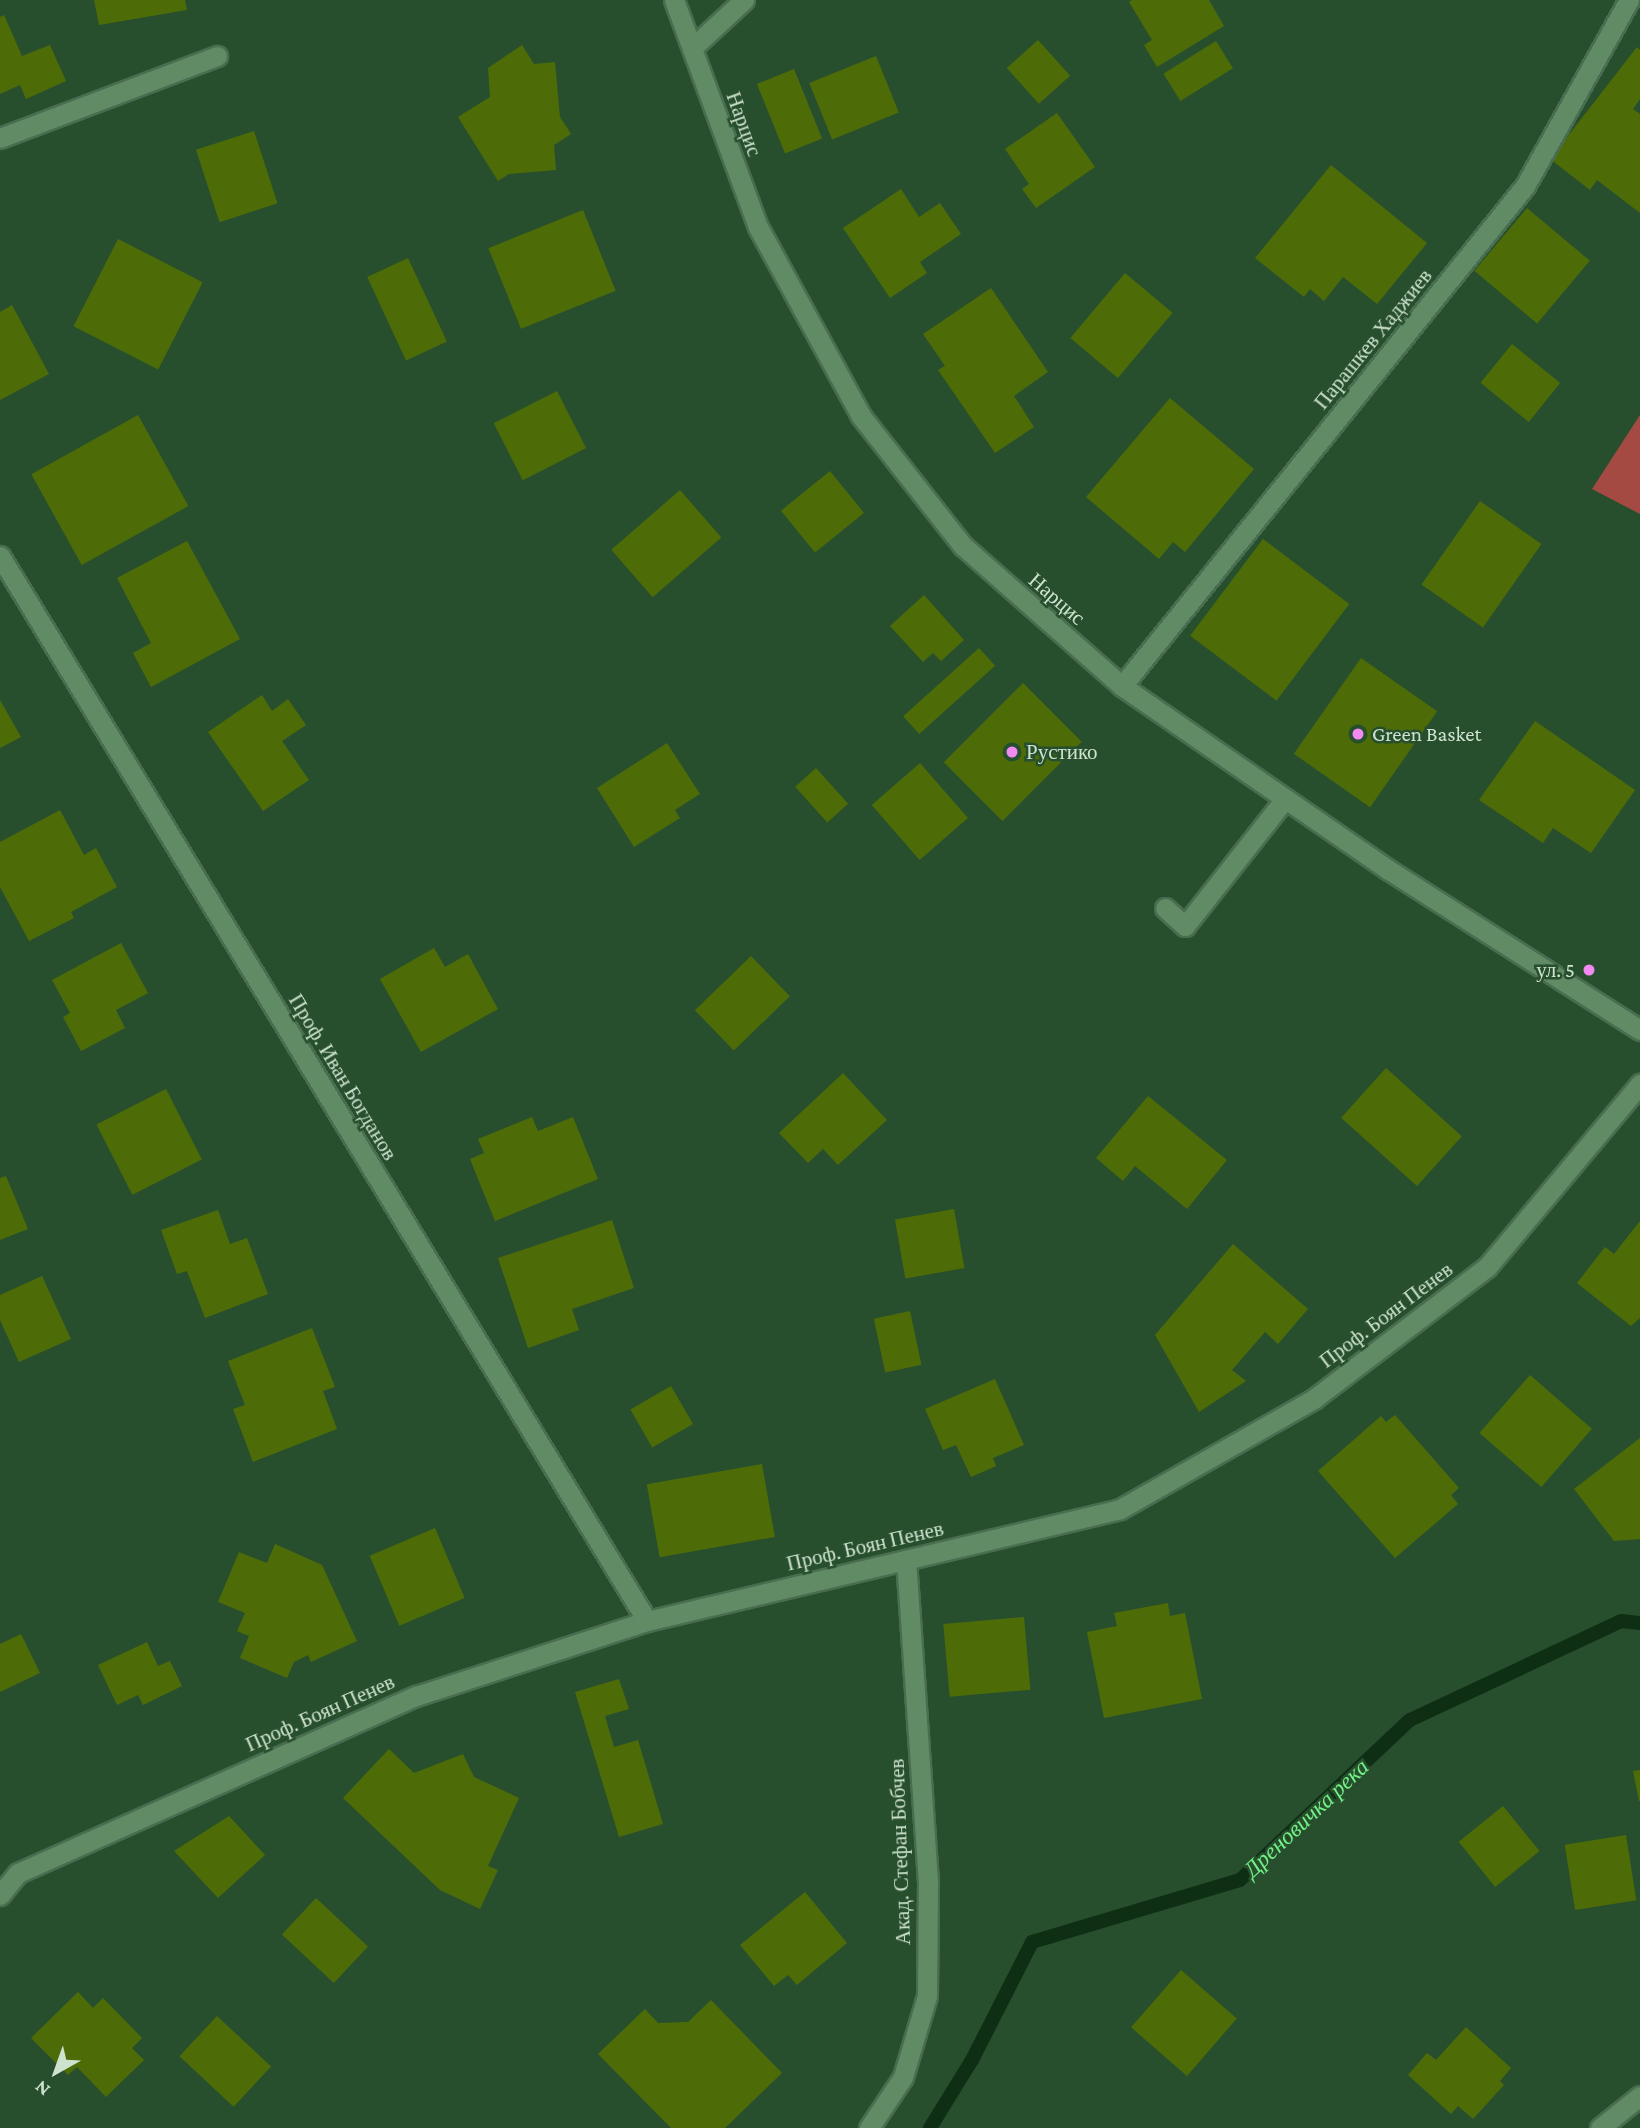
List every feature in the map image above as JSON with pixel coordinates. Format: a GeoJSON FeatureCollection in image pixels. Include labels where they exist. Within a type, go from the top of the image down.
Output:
{"type":"FeatureCollection","features":[{"type":"Feature","properties":{"kind":"street","name":"Нарцис"},"geometry":{"type":"LineString","coordinates":[[674,0],[758,227],[861,416],[962,545],[1122,686],[1389,870],[1640,1030]]}},
{"type":"Feature","properties":{"kind":"street"},"geometry":{"type":"LineString","coordinates":[[692,48],[744,0]]}},
{"type":"Feature","properties":{"kind":"street","name":"Парашкев Хаджиев"},"geometry":{"type":"LineString","coordinates":[[1122,686],[1525,186],[1629,0]]}},
{"type":"Feature","properties":{"kind":"street"},"geometry":{"type":"LineString","coordinates":[[0,138],[217,56]]}},
{"type":"Feature","properties":{"kind":"street","name":"Проф. Иван Богданов"},"geometry":{"type":"LineString","coordinates":[[0,556],[647,1620]]}},
{"type":"Feature","properties":{"kind":"street"},"geometry":{"type":"LineString","coordinates":[[1165,908],[1185,926],[1285,799]]}},
{"type":"Feature","properties":{"kind":"street","name":"Проф. Боян Пенев"},"geometry":{"type":"LineString","coordinates":[[0,1895],[9,1873],[416,1696],[647,1620],[1120,1509],[1315,1398],[1487,1267],[1640,1084]]}},
{"type":"Feature","properties":{"kind":"street","name":"Акад. Стефан Бобчев"},"geometry":{"type":"LineString","coordinates":[[869,2128],[903,2077],[927,1997],[928,1882],[906,1560]]}},
{"type":"Feature","properties":{"kind":"street"},"geometry":{"type":"LineString","coordinates":[[1600,2128],[1640,2096]]}},
{"type":"Feature","properties":{"kind":"shaded area"},"geometry":{"type":"Polygon","coordinates":[[[1640,415],[1640,514],[1592,489],[1640,415]]]}},
{"type":"Feature","properties":{"kind":"building"},"geometry":{"type":"Polygon","coordinates":[[[94,0],[185,0],[187,10],[99,25],[94,0]]]}},
{"type":"Feature","properties":{"kind":"building"},"geometry":{"type":"Polygon","coordinates":[[[1209,0],[1224,26],[1157,67],[1144,45],[1152,40],[1129,2],[1209,0]]]}},
{"type":"Feature","properties":{"kind":"building"},"geometry":{"type":"Polygon","coordinates":[[[4,15],[22,56],[50,45],[66,81],[26,99],[20,85],[0,94],[0,17],[4,15]]]}},
{"type":"Feature","properties":{"kind":"building"},"geometry":{"type":"Polygon","coordinates":[[[1038,40],[1070,76],[1039,104],[1007,68],[1038,40]]]}},
{"type":"Feature","properties":{"kind":"building"},"geometry":{"type":"Polygon","coordinates":[[[1216,41],[1233,68],[1180,101],[1163,74],[1216,41]]]}},
{"type":"Feature","properties":{"kind":"building"},"geometry":{"type":"Polygon","coordinates":[[[522,45],[534,64],[555,62],[560,117],[571,134],[554,145],[556,170],[509,174],[498,181],[458,117],[490,97],[488,68],[522,45]]]}},
{"type":"Feature","properties":{"kind":"building"},"geometry":{"type":"Polygon","coordinates":[[[1637,47],[1640,50],[1640,99],[1633,109],[1640,114],[1640,213],[1597,180],[1590,190],[1550,159],[1637,47]]]}},
{"type":"Feature","properties":{"kind":"building"},"geometry":{"type":"Polygon","coordinates":[[[876,56],[899,113],[832,140],[809,83],[876,56]]]}},
{"type":"Feature","properties":{"kind":"building"},"geometry":{"type":"Polygon","coordinates":[[[794,69],[822,139],[785,154],[757,84],[794,69]]]}},
{"type":"Feature","properties":{"kind":"building"},"geometry":{"type":"Polygon","coordinates":[[[1057,113],[1095,167],[1036,208],[1022,189],[1029,184],[1005,149],[1057,113]]]}},
{"type":"Feature","properties":{"kind":"building"},"geometry":{"type":"Polygon","coordinates":[[[254,131],[277,203],[219,222],[196,150],[254,131]]]}},
{"type":"Feature","properties":{"kind":"building"},"geometry":{"type":"Polygon","coordinates":[[[1331,165],[1427,243],[1377,304],[1343,277],[1324,301],[1310,289],[1304,297],[1255,258],[1331,165]]]}},
{"type":"Feature","properties":{"kind":"building"},"geometry":{"type":"Polygon","coordinates":[[[901,189],[919,217],[940,203],[961,234],[920,262],[927,273],[890,298],[843,228],[901,189]]]}},
{"type":"Feature","properties":{"kind":"building"},"geometry":{"type":"Polygon","coordinates":[[[1527,208],[1590,261],[1537,324],[1474,271],[1527,208]]]}},
{"type":"Feature","properties":{"kind":"building"},"geometry":{"type":"Polygon","coordinates":[[[583,210],[616,291],[521,329],[488,248],[583,210]]]}},
{"type":"Feature","properties":{"kind":"building"},"geometry":{"type":"Polygon","coordinates":[[[118,239],[203,282],[158,369],[74,326],[118,239]]]}},
{"type":"Feature","properties":{"kind":"building"},"geometry":{"type":"Polygon","coordinates":[[[408,258],[447,341],[406,360],[367,277],[408,258]]]}},
{"type":"Feature","properties":{"kind":"building"},"geometry":{"type":"Polygon","coordinates":[[[1125,273],[1172,313],[1118,378],[1070,338],[1125,273]]]}},
{"type":"Feature","properties":{"kind":"building"},"geometry":{"type":"Polygon","coordinates":[[[991,288],[1048,372],[1014,396],[1034,427],[995,453],[938,370],[945,366],[923,334],[991,288]]]}},
{"type":"Feature","properties":{"kind":"building"},"geometry":{"type":"Polygon","coordinates":[[[12,305],[49,374],[0,400],[0,312],[12,305]]]}},
{"type":"Feature","properties":{"kind":"building"},"geometry":{"type":"Polygon","coordinates":[[[1512,344],[1560,383],[1529,422],[1481,383],[1512,344]]]}},
{"type":"Feature","properties":{"kind":"building"},"geometry":{"type":"Polygon","coordinates":[[[557,391],[586,448],[523,480],[494,423],[557,391]]]}},
{"type":"Feature","properties":{"kind":"building"},"geometry":{"type":"Polygon","coordinates":[[[1170,398],[1254,469],[1185,552],[1173,542],[1159,559],[1086,497],[1170,398]]]}},
{"type":"Feature","properties":{"kind":"building"},"geometry":{"type":"Polygon","coordinates":[[[138,415],[188,506],[82,565],[31,474],[138,415]]]}},
{"type":"Feature","properties":{"kind":"building"},"geometry":{"type":"Polygon","coordinates":[[[830,471],[864,513],[815,553],[781,511],[830,471]]]}},
{"type":"Feature","properties":{"kind":"building"},"geometry":{"type":"Polygon","coordinates":[[[680,490],[721,538],[653,597],[611,550],[680,490]]]}},
{"type":"Feature","properties":{"kind":"building"},"geometry":{"type":"Polygon","coordinates":[[[1480,501],[1541,544],[1483,628],[1421,585],[1480,501]]]}},
{"type":"Feature","properties":{"kind":"building"},"geometry":{"type":"Polygon","coordinates":[[[1263,539],[1349,604],[1276,701],[1190,636],[1263,539]]]}},
{"type":"Feature","properties":{"kind":"building"},"geometry":{"type":"Polygon","coordinates":[[[187,541],[240,639],[151,687],[133,653],[151,643],[117,578],[187,541]]]}},
{"type":"Feature","properties":{"kind":"building"},"geometry":{"type":"Polygon","coordinates":[[[924,595],[964,640],[941,661],[933,653],[923,662],[890,626],[924,595]]]}},
{"type":"Feature","properties":{"kind":"building"},"geometry":{"type":"Polygon","coordinates":[[[979,648],[995,666],[919,734],[903,716],[979,648]]]}},
{"type":"Feature","properties":{"kind":"building"},"geometry":{"type":"Polygon","coordinates":[[[1361,658],[1437,711],[1370,807],[1294,754],[1361,658]]]}},
{"type":"Feature","properties":{"kind":"building","name":"Рустико"},"geometry":{"type":"Polygon","coordinates":[[[1023,683],[1082,742],[1002,821],[944,762],[1023,683]]]}},
{"type":"Feature","properties":{"kind":"building"},"geometry":{"type":"Polygon","coordinates":[[[262,695],[272,711],[288,699],[306,725],[282,741],[309,780],[263,811],[208,732],[262,695]]]}},
{"type":"Feature","properties":{"kind":"building"},"geometry":{"type":"Polygon","coordinates":[[[0,700],[21,737],[0,748],[0,700]]]}},
{"type":"Feature","properties":{"kind":"building"},"geometry":{"type":"Polygon","coordinates":[[[1535,721],[1635,790],[1591,853],[1553,828],[1543,843],[1479,800],[1535,721]]]}},
{"type":"Feature","properties":{"kind":"building"},"geometry":{"type":"Polygon","coordinates":[[[667,743],[700,794],[675,810],[680,818],[634,847],[597,788],[667,743]]]}},
{"type":"Feature","properties":{"kind":"building"},"geometry":{"type":"Polygon","coordinates":[[[920,763],[968,818],[920,860],[872,805],[920,763]]]}},
{"type":"Feature","properties":{"kind":"building"},"geometry":{"type":"Polygon","coordinates":[[[816,768],[848,804],[827,822],[795,787],[816,768]]]}},
{"type":"Feature","properties":{"kind":"building"},"geometry":{"type":"Polygon","coordinates":[[[60,810],[84,855],[96,848],[117,887],[71,912],[74,918],[29,941],[0,887],[0,842],[60,810]]]}},
{"type":"Feature","properties":{"kind":"building"},"geometry":{"type":"Polygon","coordinates":[[[121,943],[148,993],[116,1010],[125,1028],[81,1051],[63,1017],[70,1013],[52,980],[121,943]]]}},
{"type":"Feature","properties":{"kind":"building"},"geometry":{"type":"Polygon","coordinates":[[[434,948],[445,967],[468,954],[498,1009],[421,1052],[380,979],[434,948]]]}},
{"type":"Feature","properties":{"kind":"building"},"geometry":{"type":"Polygon","coordinates":[[[751,956],[790,996],[734,1050],[695,1010],[751,956]]]}},
{"type":"Feature","properties":{"kind":"building"},"geometry":{"type":"Polygon","coordinates":[[[1386,1068],[1462,1136],[1417,1186],[1341,1118],[1386,1068]]]}},
{"type":"Feature","properties":{"kind":"building"},"geometry":{"type":"Polygon","coordinates":[[[843,1073],[887,1120],[838,1165],[823,1149],[808,1163],[779,1133],[843,1073]]]}},
{"type":"Feature","properties":{"kind":"building"},"geometry":{"type":"Polygon","coordinates":[[[166,1089],[202,1159],[132,1195],[97,1124],[166,1089]]]}},
{"type":"Feature","properties":{"kind":"building"},"geometry":{"type":"Polygon","coordinates":[[[1148,1096],[1227,1160],[1187,1209],[1135,1166],[1123,1181],[1096,1158],[1148,1096]]]}},
{"type":"Feature","properties":{"kind":"building"},"geometry":{"type":"Polygon","coordinates":[[[532,1117],[538,1131],[573,1117],[598,1179],[495,1221],[470,1159],[484,1153],[478,1139],[532,1117]]]}},
{"type":"Feature","properties":{"kind":"building"},"geometry":{"type":"Polygon","coordinates":[[[6,1176],[28,1229],[0,1240],[0,1178],[6,1176]]]}},
{"type":"Feature","properties":{"kind":"building"},"geometry":{"type":"Polygon","coordinates":[[[954,1209],[964,1268],[905,1279],[895,1219],[954,1209]]]}},
{"type":"Feature","properties":{"kind":"building"},"geometry":{"type":"Polygon","coordinates":[[[218,1210],[230,1244],[247,1238],[268,1294],[205,1318],[187,1271],[177,1274],[161,1230],[218,1210]]]}},
{"type":"Feature","properties":{"kind":"building"},"geometry":{"type":"Polygon","coordinates":[[[612,1220],[634,1288],[572,1309],[579,1330],[528,1348],[498,1258],[612,1220]]]}},
{"type":"Feature","properties":{"kind":"building"},"geometry":{"type":"Polygon","coordinates":[[[1640,1221],[1640,1318],[1631,1326],[1577,1283],[1605,1247],[1614,1254],[1640,1221]]]}},
{"type":"Feature","properties":{"kind":"building"},"geometry":{"type":"Polygon","coordinates":[[[1233,1244],[1308,1309],[1278,1344],[1265,1332],[1232,1370],[1246,1381],[1199,1412],[1155,1335],[1233,1244]]]}},
{"type":"Feature","properties":{"kind":"building"},"geometry":{"type":"Polygon","coordinates":[[[42,1276],[71,1339],[19,1362],[0,1320],[0,1295],[42,1276]]]}},
{"type":"Feature","properties":{"kind":"building"},"geometry":{"type":"Polygon","coordinates":[[[910,1311],[921,1365],[885,1372],[874,1319],[910,1311]]]}},
{"type":"Feature","properties":{"kind":"building"},"geometry":{"type":"Polygon","coordinates":[[[312,1328],[335,1387],[323,1391],[337,1429],[253,1462],[233,1409],[245,1405],[228,1361],[312,1328]]]}},
{"type":"Feature","properties":{"kind":"building"},"geometry":{"type":"Polygon","coordinates":[[[1530,1375],[1592,1429],[1541,1487],[1479,1433],[1530,1375]]]}},
{"type":"Feature","properties":{"kind":"building"},"geometry":{"type":"Polygon","coordinates":[[[995,1379],[1024,1445],[993,1458],[996,1466],[971,1477],[956,1445],[943,1450],[925,1409],[995,1379]]]}},
{"type":"Feature","properties":{"kind":"building"},"geometry":{"type":"Polygon","coordinates":[[[671,1386],[693,1424],[652,1448],[630,1410],[671,1386]]]}},
{"type":"Feature","properties":{"kind":"building"},"geometry":{"type":"Polygon","coordinates":[[[1395,1415],[1459,1488],[1451,1495],[1458,1504],[1395,1558],[1318,1471],[1381,1416],[1386,1422],[1395,1415]]]}},
{"type":"Feature","properties":{"kind":"building"},"geometry":{"type":"Polygon","coordinates":[[[1640,1438],[1640,1539],[1614,1541],[1574,1489],[1640,1438]]]}},
{"type":"Feature","properties":{"kind":"building"},"geometry":{"type":"Polygon","coordinates":[[[762,1464],[775,1537],[660,1557],[647,1484],[762,1464]]]}},
{"type":"Feature","properties":{"kind":"building"},"geometry":{"type":"Polygon","coordinates":[[[435,1528],[465,1598],[399,1626],[370,1556],[435,1528]]]}},
{"type":"Feature","properties":{"kind":"building"},"geometry":{"type":"Polygon","coordinates":[[[275,1544],[322,1565],[357,1641],[311,1662],[308,1655],[294,1662],[287,1678],[240,1658],[249,1636],[237,1631],[245,1613],[218,1602],[239,1552],[267,1563],[275,1544]]]}},
{"type":"Feature","properties":{"kind":"building"},"geometry":{"type":"Polygon","coordinates":[[[1168,1603],[1170,1616],[1185,1613],[1202,1699],[1104,1718],[1087,1632],[1117,1626],[1114,1613],[1168,1603]]]}},
{"type":"Feature","properties":{"kind":"building"},"geometry":{"type":"Polygon","coordinates":[[[1024,1617],[1030,1690],[950,1697],[943,1624],[1024,1617]]]}},
{"type":"Feature","properties":{"kind":"building"},"geometry":{"type":"Polygon","coordinates":[[[21,1634],[40,1673],[0,1692],[0,1644],[21,1634]]]}},
{"type":"Feature","properties":{"kind":"building"},"geometry":{"type":"Polygon","coordinates":[[[147,1642],[158,1666],[170,1661],[182,1686],[143,1705],[138,1695],[117,1705],[98,1665],[147,1642]]]}},
{"type":"Feature","properties":{"kind":"building"},"geometry":{"type":"Polygon","coordinates":[[[619,1679],[629,1709],[605,1716],[614,1747],[638,1740],[663,1824],[619,1837],[575,1692],[619,1679]]]}},
{"type":"Feature","properties":{"kind":"building"},"geometry":{"type":"Polygon","coordinates":[[[389,1749],[414,1773],[463,1754],[474,1777],[519,1798],[488,1866],[498,1870],[480,1909],[440,1890],[343,1798],[389,1749]]]}},
{"type":"Feature","properties":{"kind":"building"},"geometry":{"type":"Polygon","coordinates":[[[1640,1770],[1640,1801],[1639,1801],[1633,1771],[1640,1770]]]}},
{"type":"Feature","properties":{"kind":"building"},"geometry":{"type":"Polygon","coordinates":[[[1503,1806],[1540,1851],[1495,1887],[1459,1842],[1503,1806]]]}},
{"type":"Feature","properties":{"kind":"building"},"geometry":{"type":"Polygon","coordinates":[[[229,1816],[265,1855],[218,1898],[174,1851],[229,1816]]]}},
{"type":"Feature","properties":{"kind":"building"},"geometry":{"type":"Polygon","coordinates":[[[1626,1835],[1636,1900],[1575,1910],[1565,1845],[1626,1835]]]}},
{"type":"Feature","properties":{"kind":"building"},"geometry":{"type":"Polygon","coordinates":[[[805,1892],[847,1943],[797,1985],[788,1975],[774,1986],[740,1945],[805,1892]]]}},
{"type":"Feature","properties":{"kind":"building"},"geometry":{"type":"Polygon","coordinates":[[[316,1898],[368,1946],[334,1983],[282,1935],[316,1898]]]}},
{"type":"Feature","properties":{"kind":"building"},"geometry":{"type":"Polygon","coordinates":[[[1181,1970],[1237,2019],[1187,2076],[1131,2027],[1181,1970]]]}},
{"type":"Feature","properties":{"kind":"building"},"geometry":{"type":"Polygon","coordinates":[[[78,1992],[93,2008],[103,1998],[142,2038],[132,2048],[144,2060],[106,2097],[77,2067],[68,2075],[31,2038],[78,1992]]]}},
{"type":"Feature","properties":{"kind":"building"},"geometry":{"type":"Polygon","coordinates":[[[711,2000],[782,2073],[725,2128],[671,2128],[598,2054],[645,2009],[658,2023],[688,2022],[711,2000]]]}},
{"type":"Feature","properties":{"kind":"building"},"geometry":{"type":"Polygon","coordinates":[[[217,2016],[271,2066],[234,2107],[179,2056],[217,2016]]]}},
{"type":"Feature","properties":{"kind":"building"},"geometry":{"type":"Polygon","coordinates":[[[1466,2027],[1511,2068],[1500,2081],[1504,2085],[1473,2119],[1458,2106],[1451,2114],[1408,2075],[1427,2053],[1436,2060],[1466,2027]]]}},
{"type":"Feature","properties":{"kind":"waterway","name":"Дреновичка река"},"geometry":{"type":"LineString","coordinates":[[930,2128],[972,2060],[1032,1942],[1240,1880],[1410,1720],[1621,1621],[1640,1623]]}},
{"type":"Feature","properties":{"kind":"place","name":"Green Basket"},"geometry":{"type":"Point","coordinates":[1358,734]}},
{"type":"Feature","properties":{"kind":"place","name":"Рустико"},"geometry":{"type":"Point","coordinates":[1012,752]}},
{"type":"Feature","properties":{"kind":"place","name":"ул. 5"},"geometry":{"type":"Point","coordinates":[1589,970]}}]}
